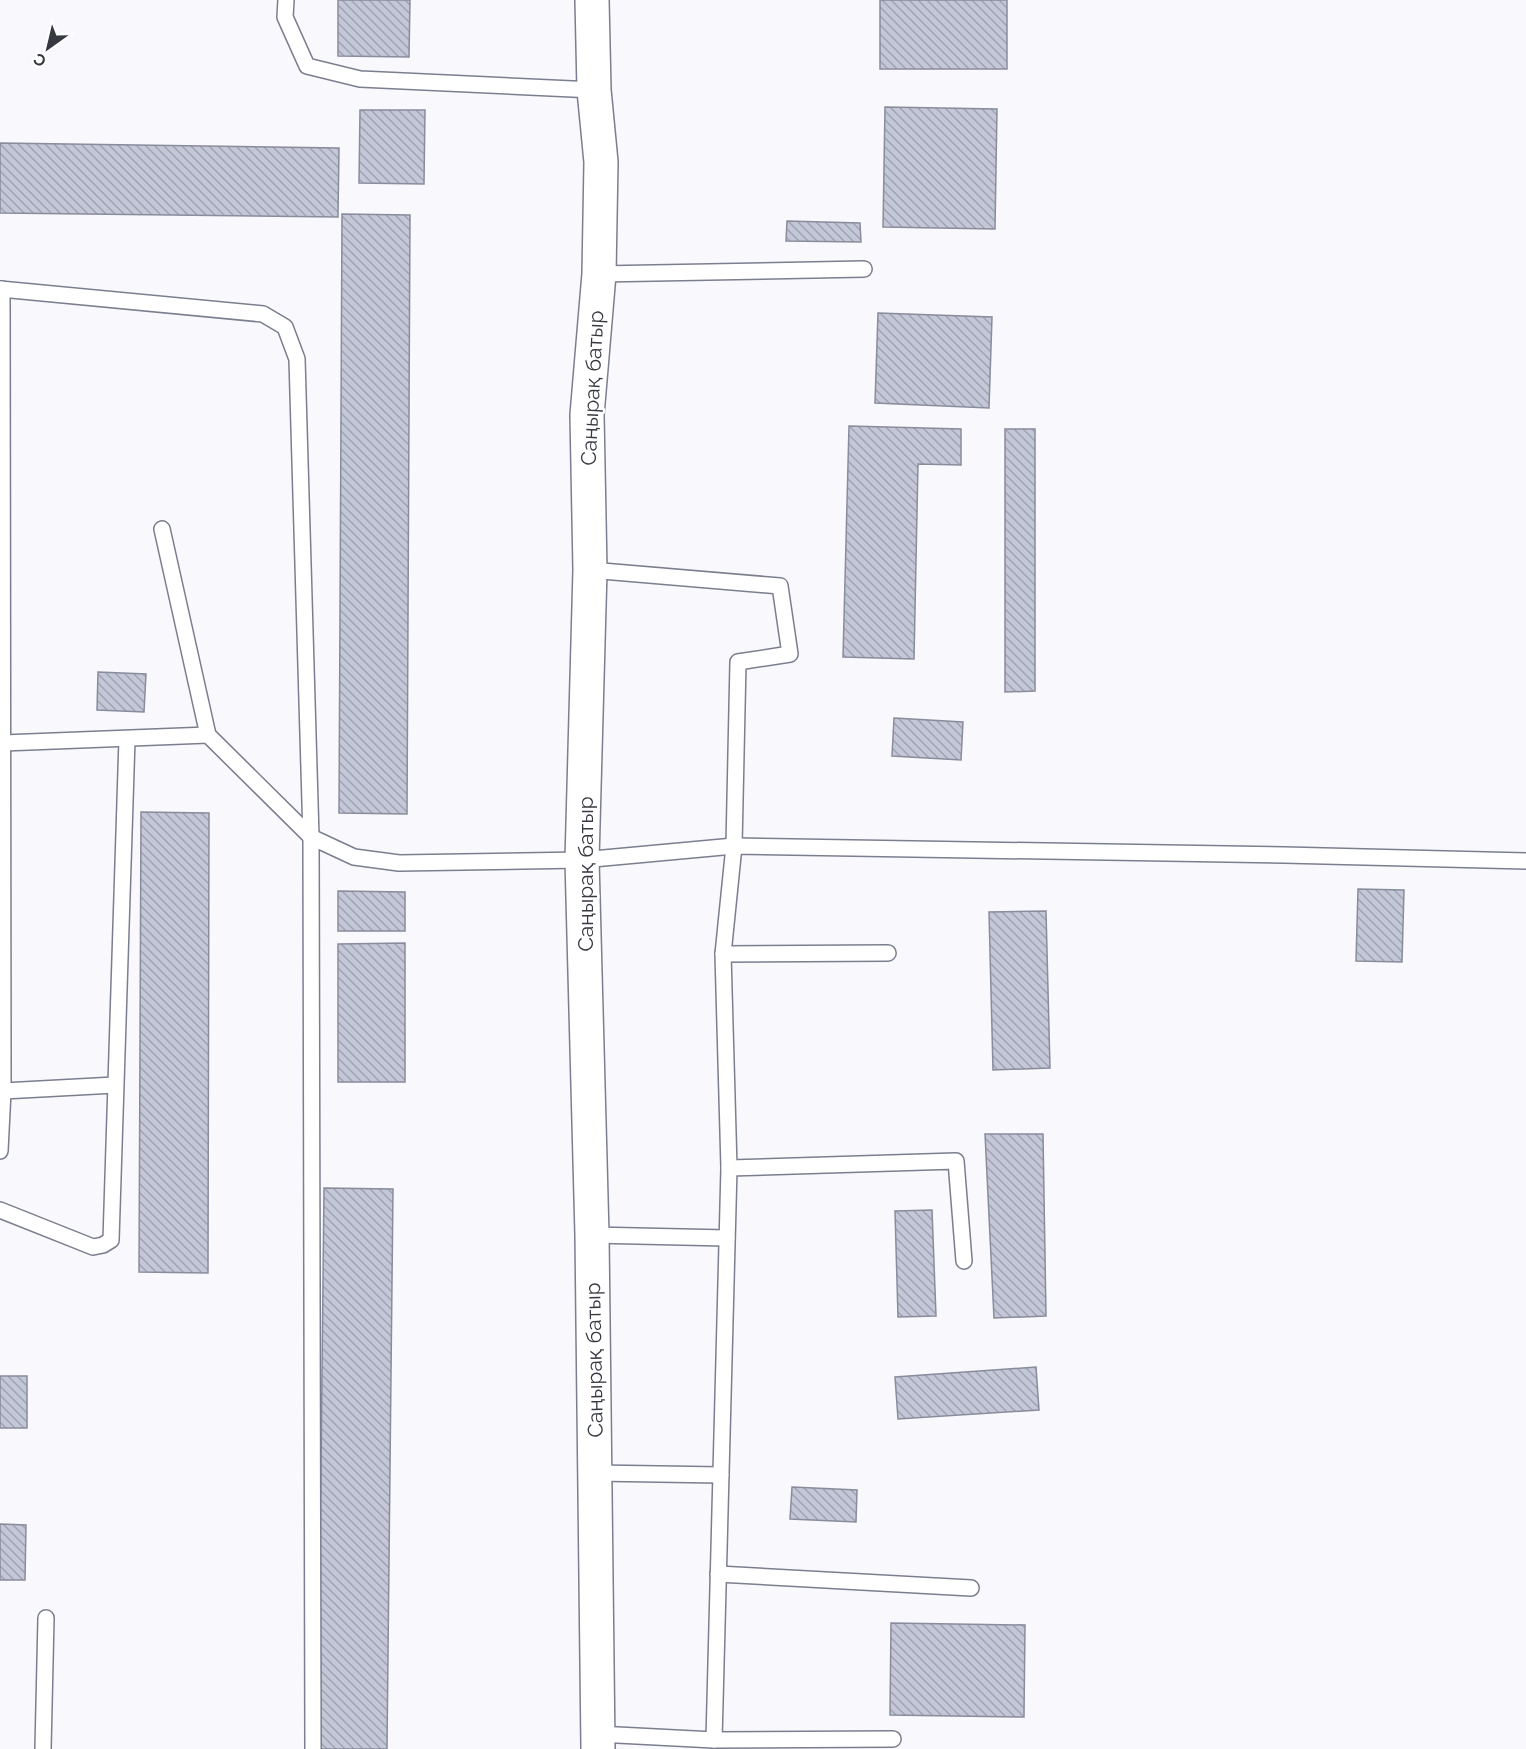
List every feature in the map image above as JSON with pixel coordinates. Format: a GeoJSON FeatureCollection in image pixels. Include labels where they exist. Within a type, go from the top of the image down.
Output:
{"type":"FeatureCollection","features":[{"type":"Feature","properties":{"kind":"street","name":"Саңырақ батыр"},"geometry":{"type":"LineString","coordinates":[[592,0],[594,90],[602,162],[599,274],[587,415],[590,570],[582,860],[592,1234],[598,1741]]}},
{"type":"Feature","properties":{"kind":"lane"},"geometry":{"type":"LineString","coordinates":[[286,0],[285,16],[307,66],[360,79],[594,90]]}},
{"type":"Feature","properties":{"kind":"lane"},"geometry":{"type":"LineString","coordinates":[[599,274],[864,269]]}},
{"type":"Feature","properties":{"kind":"lane"},"geometry":{"type":"LineString","coordinates":[[0,1151],[3,1090],[1,289],[263,314],[285,327],[297,359],[311,837],[313,1749]]}},
{"type":"Feature","properties":{"kind":"lane"},"geometry":{"type":"LineString","coordinates":[[162,529],[208,735],[311,837],[354,857],[399,863],[582,860],[734,846],[1272,854],[1526,861]]}},
{"type":"Feature","properties":{"kind":"lane"},"geometry":{"type":"LineString","coordinates":[[590,570],[780,586],[790,654],[738,662],[734,846],[723,954],[729,1168],[714,1740]]}},
{"type":"Feature","properties":{"kind":"lane"},"geometry":{"type":"LineString","coordinates":[[3,743],[208,735]]}},
{"type":"Feature","properties":{"kind":"lane"},"geometry":{"type":"LineString","coordinates":[[0,1210],[93,1247],[104,1245],[111,1240],[126,739]]}},
{"type":"Feature","properties":{"kind":"lane"},"geometry":{"type":"LineString","coordinates":[[723,954],[888,953]]}},
{"type":"Feature","properties":{"kind":"lane"},"geometry":{"type":"LineString","coordinates":[[3,1090],[115,1085]]}},
{"type":"Feature","properties":{"kind":"lane"},"geometry":{"type":"LineString","coordinates":[[729,1168],[956,1161],[964,1261]]}},
{"type":"Feature","properties":{"kind":"lane"},"geometry":{"type":"LineString","coordinates":[[592,1234],[727,1238]]}},
{"type":"Feature","properties":{"kind":"lane"},"geometry":{"type":"LineString","coordinates":[[595,1473],[721,1475]]}},
{"type":"Feature","properties":{"kind":"lane"},"geometry":{"type":"LineString","coordinates":[[718,1574],[971,1588]]}},
{"type":"Feature","properties":{"kind":"lane"},"geometry":{"type":"LineString","coordinates":[[43,1749],[46,1618]]}},
{"type":"Feature","properties":{"kind":"lane"},"geometry":{"type":"LineString","coordinates":[[598,1741],[893,1739]]}},
{"type":"Feature","properties":{"kind":"building"},"geometry":{"type":"Polygon","coordinates":[[[338,0],[410,0],[409,57],[338,56],[338,0]]]}},
{"type":"Feature","properties":{"kind":"building"},"geometry":{"type":"Polygon","coordinates":[[[880,0],[1007,0],[1007,69],[880,69],[880,0]]]}},
{"type":"Feature","properties":{"kind":"building"},"geometry":{"type":"Polygon","coordinates":[[[885,107],[997,109],[995,229],[883,227],[885,107]]]}},
{"type":"Feature","properties":{"kind":"building"},"geometry":{"type":"Polygon","coordinates":[[[360,110],[425,110],[424,184],[359,183],[360,110]]]}},
{"type":"Feature","properties":{"kind":"building"},"geometry":{"type":"Polygon","coordinates":[[[0,143],[339,148],[338,217],[0,213],[0,143]]]}},
{"type":"Feature","properties":{"kind":"building"},"geometry":{"type":"Polygon","coordinates":[[[342,214],[410,215],[407,814],[339,813],[342,214]]]}},
{"type":"Feature","properties":{"kind":"building"},"geometry":{"type":"Polygon","coordinates":[[[787,221],[860,223],[861,242],[786,241],[787,221]]]}},
{"type":"Feature","properties":{"kind":"building"},"geometry":{"type":"Polygon","coordinates":[[[878,313],[992,317],[989,408],[875,403],[878,313]]]}},
{"type":"Feature","properties":{"kind":"building"},"geometry":{"type":"Polygon","coordinates":[[[849,426],[961,429],[961,465],[918,464],[914,659],[843,657],[849,426]]]}},
{"type":"Feature","properties":{"kind":"building"},"geometry":{"type":"Polygon","coordinates":[[[1005,429],[1035,429],[1035,691],[1005,692],[1005,429]]]}},
{"type":"Feature","properties":{"kind":"building"},"geometry":{"type":"Polygon","coordinates":[[[98,672],[146,674],[144,712],[97,710],[98,672]]]}},
{"type":"Feature","properties":{"kind":"building"},"geometry":{"type":"Polygon","coordinates":[[[894,718],[963,722],[961,760],[892,756],[894,718]]]}},
{"type":"Feature","properties":{"kind":"building"},"geometry":{"type":"Polygon","coordinates":[[[141,812],[209,813],[208,1273],[139,1272],[141,812]]]}},
{"type":"Feature","properties":{"kind":"building"},"geometry":{"type":"Polygon","coordinates":[[[1358,889],[1404,890],[1402,962],[1356,961],[1358,889]]]}},
{"type":"Feature","properties":{"kind":"building"},"geometry":{"type":"Polygon","coordinates":[[[338,891],[405,892],[405,931],[338,931],[338,891]]]}},
{"type":"Feature","properties":{"kind":"building"},"geometry":{"type":"Polygon","coordinates":[[[1046,911],[1050,1068],[993,1070],[989,912],[1046,911]]]}},
{"type":"Feature","properties":{"kind":"building"},"geometry":{"type":"Polygon","coordinates":[[[405,943],[405,1082],[338,1082],[338,944],[405,943]]]}},
{"type":"Feature","properties":{"kind":"building"},"geometry":{"type":"Polygon","coordinates":[[[985,1134],[1043,1134],[1046,1316],[994,1318],[985,1134]]]}},
{"type":"Feature","properties":{"kind":"building"},"geometry":{"type":"Polygon","coordinates":[[[324,1188],[393,1189],[387,1749],[318,1749],[324,1188]]]}},
{"type":"Feature","properties":{"kind":"building"},"geometry":{"type":"Polygon","coordinates":[[[932,1210],[936,1316],[898,1317],[895,1211],[932,1210]]]}},
{"type":"Feature","properties":{"kind":"building"},"geometry":{"type":"Polygon","coordinates":[[[1036,1367],[1039,1410],[898,1419],[895,1377],[1036,1367]]]}},
{"type":"Feature","properties":{"kind":"building"},"geometry":{"type":"Polygon","coordinates":[[[0,1376],[27,1376],[27,1428],[0,1428],[0,1376]]]}},
{"type":"Feature","properties":{"kind":"building"},"geometry":{"type":"Polygon","coordinates":[[[792,1487],[857,1490],[856,1522],[790,1519],[792,1487]]]}},
{"type":"Feature","properties":{"kind":"building"},"geometry":{"type":"Polygon","coordinates":[[[0,1524],[26,1525],[25,1580],[0,1580],[0,1524]]]}},
{"type":"Feature","properties":{"kind":"building"},"geometry":{"type":"Polygon","coordinates":[[[891,1623],[1025,1625],[1024,1717],[890,1715],[891,1623]]]}}]}
